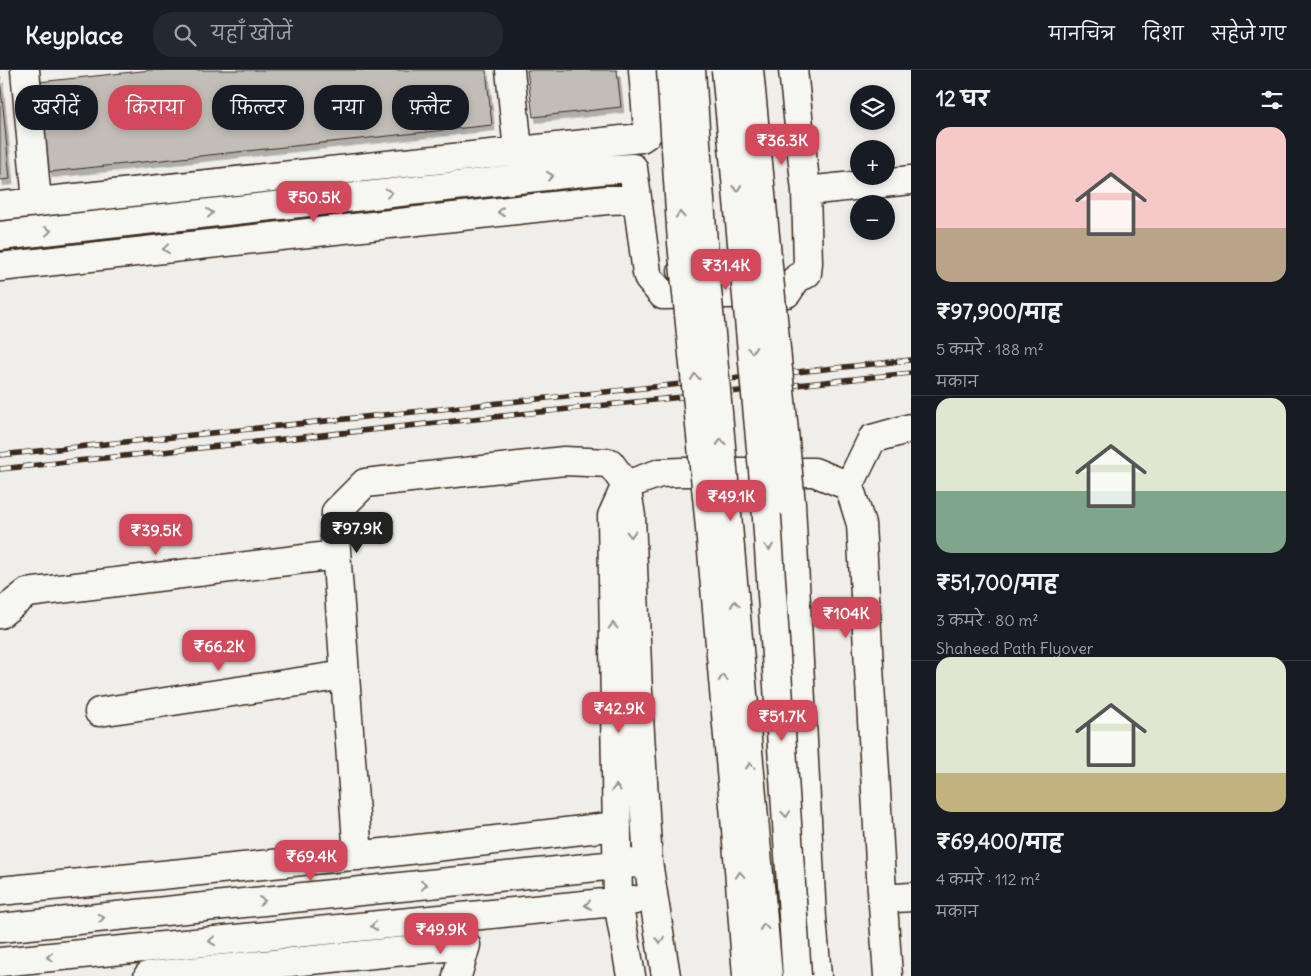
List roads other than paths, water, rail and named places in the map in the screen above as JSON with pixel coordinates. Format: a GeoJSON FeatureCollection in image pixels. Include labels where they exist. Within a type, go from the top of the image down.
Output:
{"type":"FeatureCollection","features":[{"type":"Feature","properties":{"kind":"main road"},"geometry":{"type":"LineString","coordinates":[[25,70],[37,202]]}},
{"type":"Feature","properties":{"kind":"main road"},"geometry":{"type":"LineString","coordinates":[[510,70],[518,151]]}},
{"type":"Feature","properties":{"kind":"main road"},"geometry":{"type":"LineString","coordinates":[[0,206],[641,138],[647,134],[648,130],[643,70]]}},
{"type":"Feature","properties":{"kind":"main road"},"geometry":{"type":"LineString","coordinates":[[671,70],[682,243],[713,564],[747,976]]}},
{"type":"Feature","properties":{"kind":"main road"},"geometry":{"type":"LineString","coordinates":[[692,70],[705,263],[768,976]]}},
{"type":"Feature","properties":{"kind":"main road"},"geometry":{"type":"LineString","coordinates":[[726,70],[766,502],[797,976]]}},
{"type":"Feature","properties":{"kind":"main road"},"geometry":{"type":"LineString","coordinates":[[749,70],[791,504],[812,918],[817,976]]}},
{"type":"Feature","properties":{"kind":"main road"},"geometry":{"type":"LineString","coordinates":[[0,236],[633,168],[647,273],[649,279],[663,295],[788,293],[797,278],[804,276],[808,268],[806,190],[793,70]]}},
{"type":"Feature","properties":{"kind":"main road"},"geometry":{"type":"LineString","coordinates":[[806,190],[911,180]]}},
{"type":"Feature","properties":{"kind":"main road"},"geometry":{"type":"LineString","coordinates":[[0,267],[607,200],[637,199]]}},
{"type":"Feature","properties":{"kind":"main road"},"geometry":{"type":"LineString","coordinates":[[888,976],[861,524],[849,486],[872,439],[911,428]]}},
{"type":"Feature","properties":{"kind":"main road"},"geometry":{"type":"LineString","coordinates":[[358,856],[336,555],[336,512],[365,483],[564,461],[610,463],[626,486],[631,516],[639,717],[648,862],[666,976]]}},
{"type":"Feature","properties":{"kind":"main road"},"geometry":{"type":"LineString","coordinates":[[631,976],[618,902],[612,516],[626,486],[660,473],[814,472],[849,486]]}},
{"type":"Feature","properties":{"kind":"main road"},"geometry":{"type":"LineString","coordinates":[[0,614],[27,593],[336,555]]}},
{"type":"Feature","properties":{"kind":"main road"},"geometry":{"type":"LineString","coordinates":[[99,712],[345,675]]}},
{"type":"Feature","properties":{"kind":"main road"},"geometry":{"type":"LineString","coordinates":[[0,891],[358,856],[616,826]]}},
{"type":"Feature","properties":{"kind":"main road"},"geometry":{"type":"LineString","coordinates":[[0,928],[648,862]]}},
{"type":"Feature","properties":{"kind":"main road"},"geometry":{"type":"LineString","coordinates":[[882,900],[911,896]]}},
{"type":"Feature","properties":{"kind":"main road"},"geometry":{"type":"LineString","coordinates":[[0,962],[654,898]]}},
{"type":"Feature","properties":{"kind":"main road"},"geometry":{"type":"LineString","coordinates":[[148,976],[466,945],[457,976]]}},
{"type":"Feature","properties":{"kind":"railway"},"geometry":{"type":"LineString","coordinates":[[0,455],[911,360]]}},
{"type":"Feature","properties":{"kind":"railway"},"geometry":{"type":"LineString","coordinates":[[0,469],[911,373]]}}]}
